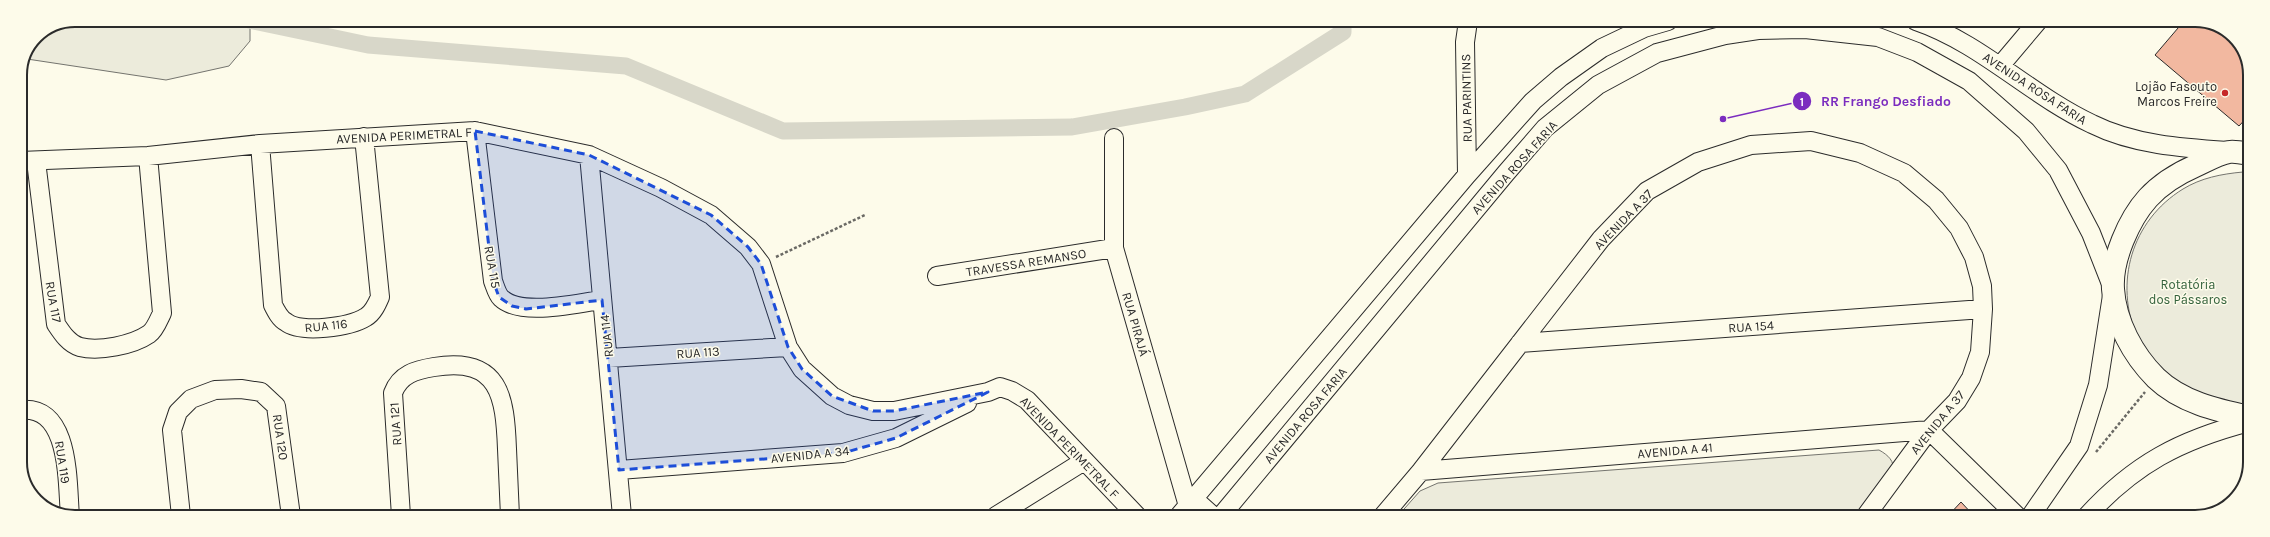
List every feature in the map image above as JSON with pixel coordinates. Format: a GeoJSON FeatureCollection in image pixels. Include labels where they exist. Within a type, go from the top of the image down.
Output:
{"type":"FeatureCollection","features":[{"type":"Feature","properties":{"kind":"main road"},"geometry":{"type":"LineString","coordinates":[[2243,150],[2181,172],[2148,198],[2126,233],[2117,258],[2113,289],[2117,312],[2124,331],[2137,356],[2156,378],[2185,398],[2218,410],[2243,415]]}},
{"type":"Feature","properties":{"kind":"street","name":"RUA PARINTINS"},"geometry":{"type":"LineString","coordinates":[[1467,27],[1465,42],[1467,175]]}},
{"type":"Feature","properties":{"kind":"street"},"geometry":{"type":"LineString","coordinates":[[1187,507],[1467,175],[1533,101],[1561,77],[1602,48],[1647,27]]}},
{"type":"Feature","properties":{"kind":"street","name":"AVENIDA ROSA FARIA"},"geometry":{"type":"LineString","coordinates":[[1934,27],[1973,47],[2045,97],[2092,124],[2117,134],[2170,146],[2243,150]]}},
{"type":"Feature","properties":{"kind":"street"},"geometry":{"type":"LineString","coordinates":[[2000,66],[2033,27]]}},
{"type":"Feature","properties":{"kind":"street","name":"AVENIDA ROSA FARIA"},"geometry":{"type":"LineString","coordinates":[[1226,510],[1545,128],[1598,86],[1657,53],[1695,42],[1758,30],[1805,29],[1878,37],[1916,52],[1969,81],[2026,130],[2058,170],[2091,233],[2113,289]]}},
{"type":"Feature","properties":{"kind":"street","name":"AVENIDA PERIMETRAL F"},"geometry":{"type":"LineString","coordinates":[[28,161],[148,156],[260,144],[475,131],[588,155],[661,188],[711,214],[748,247],[761,264],[788,347],[802,369],[832,396],[849,405],[873,411],[894,411],[988,392],[1000,387],[1012,391],[1027,400],[1131,510]]}},
{"type":"Feature","properties":{"kind":"street","name":"RUA 115"},"geometry":{"type":"LineString","coordinates":[[475,131],[493,281],[499,297],[512,306],[526,309],[602,300]]}},
{"type":"Feature","properties":{"kind":"street","name":"RUA 116"},"geometry":{"type":"LineString","coordinates":[[260,144],[273,305],[285,322],[296,328],[310,329],[353,323],[367,317],[380,297],[364,137]]}},
{"type":"Feature","properties":{"kind":"street","name":"RUA PIRAJÁ"},"geometry":{"type":"LineString","coordinates":[[1114,138],[1114,248],[1187,507]]}},
{"type":"Feature","properties":{"kind":"street","name":"AVENIDA A 37"},"geometry":{"type":"LineString","coordinates":[[1388,510],[1421,471],[1601,239],[1647,191],[1698,162],[1751,145],[1811,141],[1860,154],[1904,173],[1936,200],[1958,228],[1974,257],[1982,286],[1983,309],[1980,352],[1971,378],[1957,400],[1929,430],[1870,510]]}},
{"type":"Feature","properties":{"kind":"street","name":"RUA 114"},"geometry":{"type":"LineString","coordinates":[[588,155],[609,358],[622,510]]}},
{"type":"Feature","properties":{"kind":"street","name":"RUA 117"},"geometry":{"type":"LineString","coordinates":[[28,161],[56,324],[65,338],[80,347],[107,348],[128,343],[150,333],[162,313],[148,156]]}},
{"type":"Feature","properties":{"kind":"street","name":"TRAVESSA REMANSO"},"geometry":{"type":"LineString","coordinates":[[938,276],[1114,248]]}},
{"type":"Feature","properties":{"kind":"street"},"geometry":{"type":"LineString","coordinates":[[1394,262],[1418,281]]}},
{"type":"Feature","properties":{"kind":"street"},"geometry":{"type":"LineString","coordinates":[[2035,510],[2079,446],[2098,385],[2113,289]]}},
{"type":"Feature","properties":{"kind":"street","name":"RUA 154"},"geometry":{"type":"LineString","coordinates":[[1520,343],[1983,309]]}},
{"type":"Feature","properties":{"kind":"street","name":"RUA 113"},"geometry":{"type":"LineString","coordinates":[[609,358],[788,347]]}},
{"type":"Feature","properties":{"kind":"street","name":"RUA 121"},"geometry":{"type":"LineString","coordinates":[[401,510],[394,393],[398,383],[409,374],[427,368],[468,366],[489,378],[499,390],[506,422],[510,510]]}},
{"type":"Feature","properties":{"kind":"street","name":"RUA 120"},"geometry":{"type":"LineString","coordinates":[[180,510],[172,430],[178,412],[191,399],[215,390],[241,388],[261,392],[276,406],[290,510]]}},
{"type":"Feature","properties":{"kind":"street","name":"AVENIDA A 34"},"geometry":{"type":"LineString","coordinates":[[619,470],[843,453],[896,438],[988,392]]}},
{"type":"Feature","properties":{"kind":"street","name":"RUA 119"},"geometry":{"type":"LineString","coordinates":[[27,410],[47,417],[58,429],[63,449],[69,509]]}},
{"type":"Feature","properties":{"kind":"street"},"geometry":{"type":"LineString","coordinates":[[2092,510],[2103,498],[2138,469],[2175,447],[2217,430],[2243,424]]}},
{"type":"Feature","properties":{"kind":"street"},"geometry":{"type":"LineString","coordinates":[[1929,430],[2011,510]]}},
{"type":"Feature","properties":{"kind":"street","name":"AVENIDA A 41"},"geometry":{"type":"LineString","coordinates":[[1421,471],[1929,430]]}},
{"type":"Feature","properties":{"kind":"street"},"geometry":{"type":"LineString","coordinates":[[1006,510],[1084,461]]}},
{"type":"Feature","properties":{"kind":"path"},"geometry":{"type":"LineString","coordinates":[[761,264],[866,215]]}},
{"type":"Feature","properties":{"kind":"path"},"geometry":{"type":"LineString","coordinates":[[2095,453],[2156,378]]}},
{"type":"Feature","properties":{"kind":"highlighted area"},"geometry":{"type":"Polygon","coordinates":[[[475,131],[589,155],[711,215],[748,247],[761,264],[788,347],[802,369],[832,396],[873,411],[894,411],[988,392],[896,438],[843,453],[619,470],[602,300],[526,309],[512,306],[499,297],[493,281],[475,131]]]}},
{"type":"Feature","properties":{"kind":"green space"},"geometry":{"type":"Polygon","coordinates":[[[250,27],[250,41],[229,66],[166,80],[30,59],[35,48],[41,41],[48,35],[66,28],[250,27]]]}},
{"type":"Feature","properties":{"kind":"green space","name":"Rotatória dos Pássaros"},"geometry":{"type":"Polygon","coordinates":[[[2243,172],[2243,410],[2212,405],[2193,399],[2151,363],[2145,355],[2137,337],[2130,316],[2127,296],[2128,275],[2132,255],[2140,236],[2151,218],[2165,202],[2183,189],[2204,179],[2243,172]]]}},
{"type":"Feature","properties":{"kind":"green space"},"geometry":{"type":"Polygon","coordinates":[[[1879,450],[1890,459],[1893,465],[1893,472],[1891,476],[1864,510],[1403,510],[1420,491],[1438,483],[1879,450]]]}},
{"type":"Feature","properties":{"kind":"building","name":"Lojão Fasouto Marcos Freire"},"geometry":{"type":"Polygon","coordinates":[[[2179,27],[2204,28],[2219,33],[2231,43],[2237,51],[2241,63],[2243,72],[2243,122],[2239,126],[2155,55],[2179,27]]]}},
{"type":"Feature","properties":{"kind":"building"},"geometry":{"type":"Polygon","coordinates":[[[1961,502],[1968,510],[1954,510],[1961,502]]]}},
{"type":"Feature","properties":{"kind":"waterway"},"geometry":{"type":"LineString","coordinates":[[282,27],[368,45],[626,66],[783,131],[1072,127],[1185,107],[1245,94],[1343,32],[1343,27]]}},
{"type":"Feature","properties":{"kind":"place","name":"Lojão Fasouto Marcos Freire"},"geometry":{"type":"Point","coordinates":[2225,93]}},
{"type":"Feature","properties":{"kind":"place","name":"RR Frango Desfiado"},"geometry":{"type":"Point","coordinates":[1723,119]}}]}
